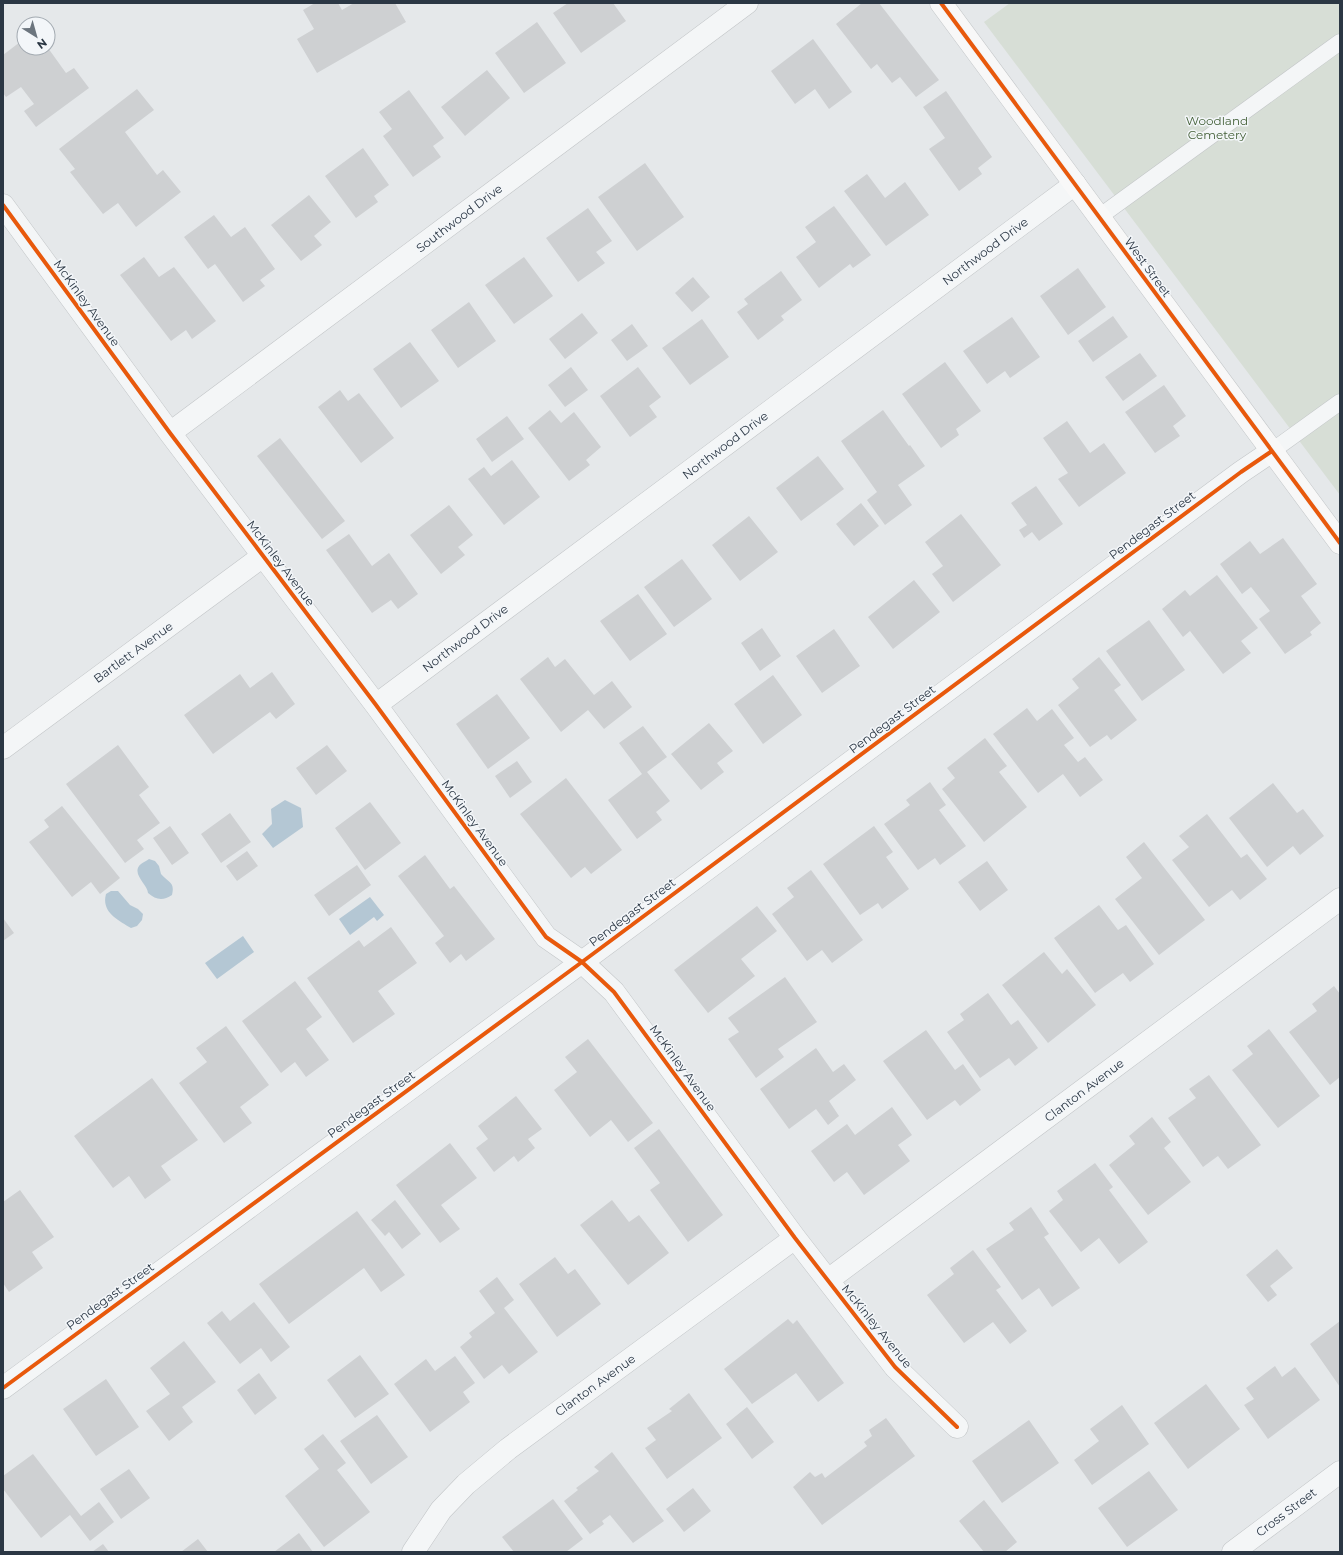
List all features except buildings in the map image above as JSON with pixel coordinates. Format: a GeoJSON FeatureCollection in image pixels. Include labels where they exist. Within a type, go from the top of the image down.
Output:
{"type":"FeatureCollection","features":[{"type":"Feature","properties":{"kind":"main road","name":"West Street"},"geometry":{"type":"LineString","coordinates":[[940,3],[1340,543]]}},
{"type":"Feature","properties":{"kind":"street","name":"Southwood Drive"},"geometry":{"type":"LineString","coordinates":[[170,433],[747,3]]}},
{"type":"Feature","properties":{"kind":"street","name":"Northwood Drive"},"geometry":{"type":"LineString","coordinates":[[376,705],[1075,184]]}},
{"type":"Feature","properties":{"kind":"street","name":"McKinley Avenue"},"geometry":{"type":"LineString","coordinates":[[3,205],[170,433],[376,705],[546,937],[582,962],[614,992],[795,1238],[894,1367],[957,1427]]}},
{"type":"Feature","properties":{"kind":"street","name":"Pendegast Street"},"geometry":{"type":"LineString","coordinates":[[3,1388],[582,962],[1234,476],[1272,451]]}},
{"type":"Feature","properties":{"kind":"street","name":"Bartlett Avenue"},"geometry":{"type":"LineString","coordinates":[[3,748],[263,556]]}},
{"type":"Feature","properties":{"kind":"street","name":"Clanton Avenue"},"geometry":{"type":"LineString","coordinates":[[828,1280],[1340,899]]}},
{"type":"Feature","properties":{"kind":"street","name":"Clanton Avenue"},"geometry":{"type":"LineString","coordinates":[[413,1552],[441,1510],[466,1484],[502,1454],[795,1238]]}},
{"type":"Feature","properties":{"kind":"street","name":"Cross Street"},"geometry":{"type":"LineString","coordinates":[[1233,1552],[1340,1472]]}},
{"type":"Feature","properties":{"kind":"lane"},"geometry":{"type":"LineString","coordinates":[[1099,218],[1340,42]]}},
{"type":"Feature","properties":{"kind":"lane"},"geometry":{"type":"LineString","coordinates":[[1272,451],[1340,402]]}},
{"type":"Feature","properties":{"kind":"green space","name":"Woodland Cemetery"},"geometry":{"type":"Polygon","coordinates":[[[1010,3],[1340,3],[1340,495],[984,22],[1010,3]]]}},
{"type":"Feature","properties":{"kind":"water"},"geometry":{"type":"Polygon","coordinates":[[[285,800],[301,808],[303,827],[273,848],[262,834],[272,824],[271,809],[285,800]]]}},
{"type":"Feature","properties":{"kind":"water"},"geometry":{"type":"Polygon","coordinates":[[[149,859],[155,861],[159,866],[161,874],[171,883],[173,891],[172,895],[169,897],[160,899],[151,895],[148,893],[140,879],[137,871],[138,868],[142,863],[149,859]]]}},
{"type":"Feature","properties":{"kind":"water"},"geometry":{"type":"Polygon","coordinates":[[[111,891],[118,891],[130,905],[138,909],[143,914],[142,920],[137,926],[131,928],[108,911],[105,900],[106,894],[111,891]]]}},
{"type":"Feature","properties":{"kind":"water"},"geometry":{"type":"Polygon","coordinates":[[[370,897],[384,915],[377,921],[374,917],[350,935],[339,919],[370,897]]]}},
{"type":"Feature","properties":{"kind":"water"},"geometry":{"type":"Polygon","coordinates":[[[243,936],[254,952],[217,979],[205,963],[243,936]]]}},
{"type":"Feature","properties":{"kind":"cycle path"},"geometry":{"type":"LineString","coordinates":[[941,3],[1340,543]]}},
{"type":"Feature","properties":{"kind":"cycle path"},"geometry":{"type":"LineString","coordinates":[[3,205],[170,433],[376,705],[546,937],[582,962],[614,992],[795,1238],[895,1367],[957,1427]]}},
{"type":"Feature","properties":{"kind":"cycle path"},"geometry":{"type":"LineString","coordinates":[[3,1388],[582,962],[1241,472],[1272,451]]}}]}
